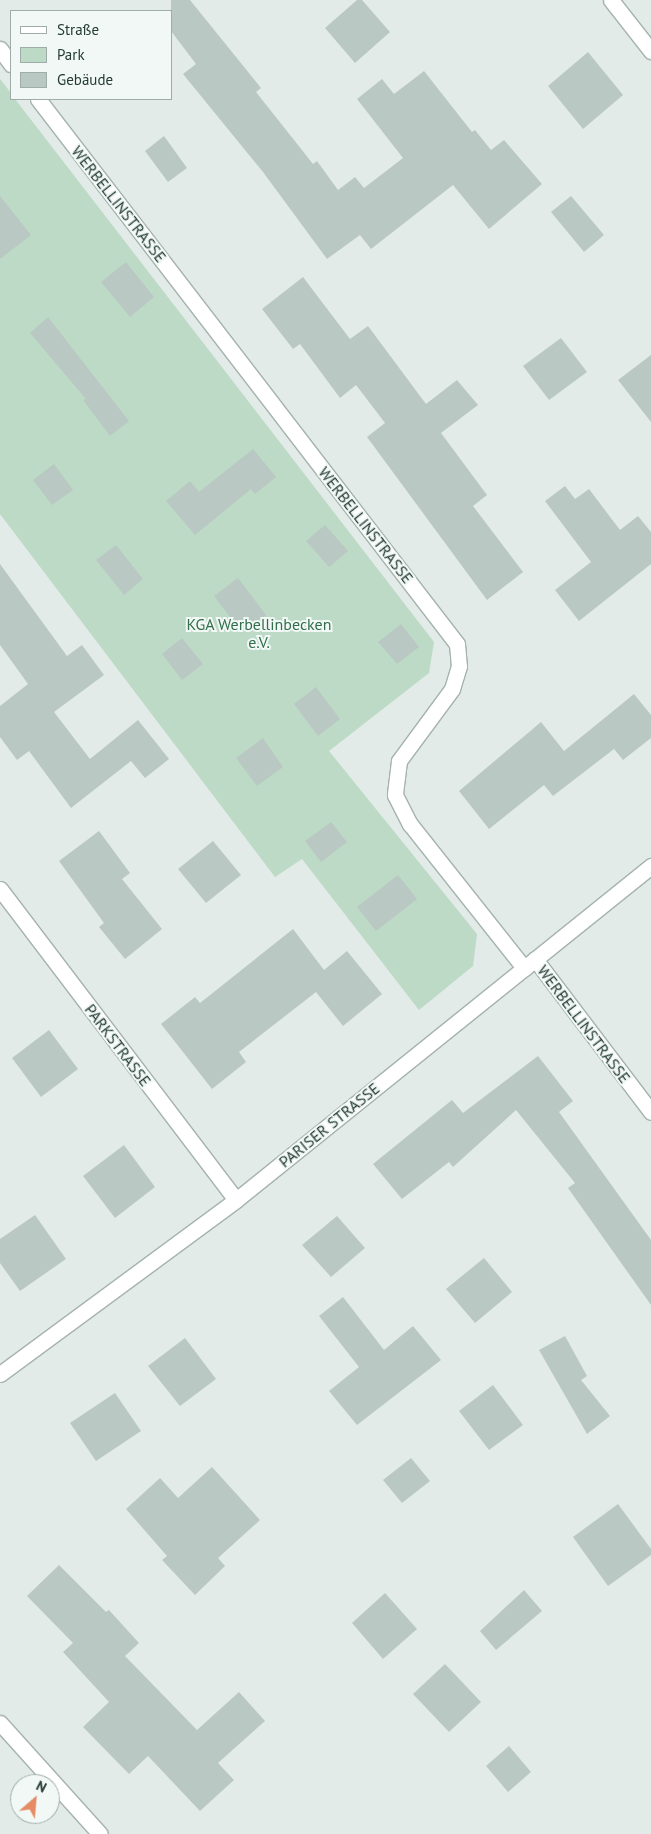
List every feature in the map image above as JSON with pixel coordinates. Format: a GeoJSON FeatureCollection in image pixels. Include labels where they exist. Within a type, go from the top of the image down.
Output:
{"type":"FeatureCollection","features":[{"type":"Feature","properties":{"kind":"street"},"geometry":{"type":"LineString","coordinates":[[611,0],[651,51]]}},
{"type":"Feature","properties":{"kind":"street"},"geometry":{"type":"LineString","coordinates":[[0,49],[10,63]]}},
{"type":"Feature","properties":{"kind":"street","name":"WERBELLINSTRASSE"},"geometry":{"type":"LineString","coordinates":[[39,100],[457,644],[459,666],[452,689],[398,761],[395,795],[410,824],[530,964],[651,1112]]}},
{"type":"Feature","properties":{"kind":"street","name":"PARISER STRASSE"},"geometry":{"type":"LineString","coordinates":[[0,1374],[236,1200],[651,866]]}},
{"type":"Feature","properties":{"kind":"street","name":"PARKSTRASSE"},"geometry":{"type":"LineString","coordinates":[[0,889],[236,1200]]}},
{"type":"Feature","properties":{"kind":"street"},"geometry":{"type":"LineString","coordinates":[[0,1723],[100,1834]]}},
{"type":"Feature","properties":{"kind":"green space","name":"KGA Werbellinbecken e.V."},"geometry":{"type":"Polygon","coordinates":[[[0,79],[10,92],[10,100],[16,100],[434,642],[429,673],[329,751],[477,934],[473,966],[419,1010],[302,859],[275,877],[0,514],[0,79]]]}},
{"type":"Feature","properties":{"kind":"building"},"geometry":{"type":"Polygon","coordinates":[[[171,0],[190,0],[261,88],[256,92],[313,164],[317,161],[338,190],[355,177],[364,188],[403,158],[357,99],[382,79],[394,94],[424,71],[472,132],[475,130],[491,150],[504,140],[542,184],[489,229],[453,185],[371,249],[360,235],[327,259],[263,172],[183,74],[196,64],[172,32],[171,0]]]}},
{"type":"Feature","properties":{"kind":"building"},"geometry":{"type":"Polygon","coordinates":[[[357,0],[362,0],[390,32],[355,63],[325,28],[357,0]]]}},
{"type":"Feature","properties":{"kind":"building"},"geometry":{"type":"Polygon","coordinates":[[[588,52],[623,95],[583,129],[548,86],[588,52]]]}},
{"type":"Feature","properties":{"kind":"building"},"geometry":{"type":"Polygon","coordinates":[[[164,136],[187,168],[168,182],[145,151],[164,136]]]}},
{"type":"Feature","properties":{"kind":"building"},"geometry":{"type":"Polygon","coordinates":[[[0,196],[31,235],[0,259],[0,196]]]}},
{"type":"Feature","properties":{"kind":"building"},"geometry":{"type":"Polygon","coordinates":[[[571,196],[604,235],[584,252],[551,212],[571,196]]]}},
{"type":"Feature","properties":{"kind":"building"},"geometry":{"type":"Polygon","coordinates":[[[126,262],[154,297],[130,317],[101,282],[126,262]]]}},
{"type":"Feature","properties":{"kind":"building"},"geometry":{"type":"Polygon","coordinates":[[[303,277],[350,339],[368,326],[426,404],[457,380],[478,405],[441,433],[487,495],[473,506],[523,572],[487,600],[367,437],[385,423],[356,385],[340,398],[300,344],[293,349],[262,309],[303,277]]]}},
{"type":"Feature","properties":{"kind":"building"},"geometry":{"type":"Polygon","coordinates":[[[48,317],[129,421],[110,436],[83,400],[86,399],[30,333],[48,317]]]}},
{"type":"Feature","properties":{"kind":"building"},"geometry":{"type":"Polygon","coordinates":[[[561,338],[587,372],[549,400],[523,366],[561,338]]]}},
{"type":"Feature","properties":{"kind":"building"},"geometry":{"type":"Polygon","coordinates":[[[651,355],[651,422],[618,380],[651,355]]]}},
{"type":"Feature","properties":{"kind":"building"},"geometry":{"type":"Polygon","coordinates":[[[253,449],[276,477],[255,494],[251,489],[195,535],[166,501],[190,481],[199,492],[253,449]]]}},
{"type":"Feature","properties":{"kind":"building"},"geometry":{"type":"Polygon","coordinates":[[[54,464],[73,490],[52,505],[33,480],[54,464]]]}},
{"type":"Feature","properties":{"kind":"building"},"geometry":{"type":"Polygon","coordinates":[[[565,486],[575,499],[589,489],[620,530],[638,516],[651,532],[651,564],[579,621],[555,590],[591,562],[545,501],[565,486]]]}},
{"type":"Feature","properties":{"kind":"building"},"geometry":{"type":"Polygon","coordinates":[[[325,525],[348,551],[329,567],[306,541],[325,525]]]}},
{"type":"Feature","properties":{"kind":"building"},"geometry":{"type":"Polygon","coordinates":[[[116,545],[143,579],[124,595],[96,560],[116,545]]]}},
{"type":"Feature","properties":{"kind":"building"},"geometry":{"type":"Polygon","coordinates":[[[0,564],[67,656],[82,645],[104,675],[54,712],[90,759],[138,720],[169,759],[145,778],[131,761],[71,808],[29,751],[17,760],[0,737],[0,706],[28,684],[0,645],[0,564]]]}},
{"type":"Feature","properties":{"kind":"building"},"geometry":{"type":"Polygon","coordinates":[[[238,578],[266,615],[242,633],[214,596],[238,578]]]}},
{"type":"Feature","properties":{"kind":"building"},"geometry":{"type":"Polygon","coordinates":[[[401,624],[419,647],[397,664],[378,642],[401,624]]]}},
{"type":"Feature","properties":{"kind":"building"},"geometry":{"type":"Polygon","coordinates":[[[182,638],[203,664],[182,680],[162,654],[182,638]]]}},
{"type":"Feature","properties":{"kind":"building"},"geometry":{"type":"Polygon","coordinates":[[[316,687],[340,719],[318,736],[294,704],[316,687]]]}},
{"type":"Feature","properties":{"kind":"building"},"geometry":{"type":"Polygon","coordinates":[[[634,694],[651,715],[651,738],[623,760],[614,749],[553,796],[544,785],[489,829],[459,791],[541,722],[564,751],[634,694]]]}},
{"type":"Feature","properties":{"kind":"building"},"geometry":{"type":"Polygon","coordinates":[[[263,738],[283,767],[257,786],[236,758],[263,738]]]}},
{"type":"Feature","properties":{"kind":"building"},"geometry":{"type":"Polygon","coordinates":[[[331,822],[347,842],[321,862],[305,841],[331,822]]]}},
{"type":"Feature","properties":{"kind":"building"},"geometry":{"type":"Polygon","coordinates":[[[99,831],[130,873],[122,879],[162,929],[125,959],[99,927],[104,923],[59,861],[99,831]]]}},
{"type":"Feature","properties":{"kind":"building"},"geometry":{"type":"Polygon","coordinates":[[[213,841],[241,875],[206,903],[178,869],[213,841]]]}},
{"type":"Feature","properties":{"kind":"building"},"geometry":{"type":"Polygon","coordinates":[[[398,875],[417,899],[376,931],[357,907],[398,875]]]}},
{"type":"Feature","properties":{"kind":"building"},"geometry":{"type":"Polygon","coordinates":[[[293,929],[324,970],[347,951],[382,994],[343,1026],[316,992],[239,1052],[246,1062],[212,1089],[161,1024],[195,997],[200,1003],[293,929]]]}},
{"type":"Feature","properties":{"kind":"building"},"geometry":{"type":"Polygon","coordinates":[[[49,1030],[78,1069],[41,1097],[12,1058],[49,1030]]]}},
{"type":"Feature","properties":{"kind":"building"},"geometry":{"type":"Polygon","coordinates":[[[538,1056],[573,1101],[559,1112],[651,1240],[651,1305],[568,1188],[575,1183],[516,1110],[453,1167],[449,1162],[402,1199],[373,1164],[452,1100],[463,1113],[538,1056]]]}},
{"type":"Feature","properties":{"kind":"building"},"geometry":{"type":"Polygon","coordinates":[[[124,1145],[155,1187],[115,1218],[83,1176],[124,1145]]]}},
{"type":"Feature","properties":{"kind":"building"},"geometry":{"type":"Polygon","coordinates":[[[35,1215],[66,1259],[20,1291],[0,1263],[0,1239],[35,1215]]]}},
{"type":"Feature","properties":{"kind":"building"},"geometry":{"type":"Polygon","coordinates":[[[337,1216],[365,1248],[331,1277],[302,1245],[337,1216]]]}},
{"type":"Feature","properties":{"kind":"building"},"geometry":{"type":"Polygon","coordinates":[[[484,1258],[512,1292],[475,1323],[446,1289],[484,1258]]]}},
{"type":"Feature","properties":{"kind":"building"},"geometry":{"type":"Polygon","coordinates":[[[343,1297],[384,1350],[413,1326],[441,1360],[357,1425],[329,1391],[359,1367],[319,1316],[343,1297]]]}},
{"type":"Feature","properties":{"kind":"building"},"geometry":{"type":"Polygon","coordinates":[[[565,1336],[587,1376],[581,1380],[610,1416],[587,1434],[539,1350],[565,1336]]]}},
{"type":"Feature","properties":{"kind":"building"},"geometry":{"type":"Polygon","coordinates":[[[185,1338],[216,1379],[180,1406],[148,1366],[185,1338]]]}},
{"type":"Feature","properties":{"kind":"building"},"geometry":{"type":"Polygon","coordinates":[[[493,1385],[523,1425],[489,1450],[459,1411],[493,1385]]]}},
{"type":"Feature","properties":{"kind":"building"},"geometry":{"type":"Polygon","coordinates":[[[115,1393],[141,1431],[96,1461],[70,1423],[115,1393]]]}},
{"type":"Feature","properties":{"kind":"building"},"geometry":{"type":"Polygon","coordinates":[[[411,1458],[430,1481],[402,1503],[383,1480],[411,1458]]]}},
{"type":"Feature","properties":{"kind":"building"},"geometry":{"type":"Polygon","coordinates":[[[212,1467],[260,1520],[218,1558],[225,1566],[195,1595],[162,1560],[167,1556],[126,1509],[160,1478],[178,1498],[212,1467]]]}},
{"type":"Feature","properties":{"kind":"building"},"geometry":{"type":"Polygon","coordinates":[[[618,1504],[651,1549],[651,1555],[608,1586],[573,1537],[618,1504]]]}},
{"type":"Feature","properties":{"kind":"building"},"geometry":{"type":"Polygon","coordinates":[[[59,1565],[106,1612],[109,1610],[139,1643],[125,1656],[197,1730],[239,1692],[265,1721],[218,1763],[234,1780],[200,1811],[148,1756],[129,1774],[83,1727],[109,1702],[63,1652],[73,1643],[27,1596],[59,1565]]]}},
{"type":"Feature","properties":{"kind":"building"},"geometry":{"type":"Polygon","coordinates":[[[524,1590],[542,1611],[496,1650],[480,1631],[524,1590]]]}},
{"type":"Feature","properties":{"kind":"building"},"geometry":{"type":"Polygon","coordinates":[[[385,1593],[417,1629],[383,1659],[352,1623],[385,1593]]]}},
{"type":"Feature","properties":{"kind":"building"},"geometry":{"type":"Polygon","coordinates":[[[445,1664],[481,1702],[449,1732],[413,1694],[445,1664]]]}},
{"type":"Feature","properties":{"kind":"building"},"geometry":{"type":"Polygon","coordinates":[[[509,1746],[531,1772],[508,1792],[486,1766],[509,1746]]]}}]}
